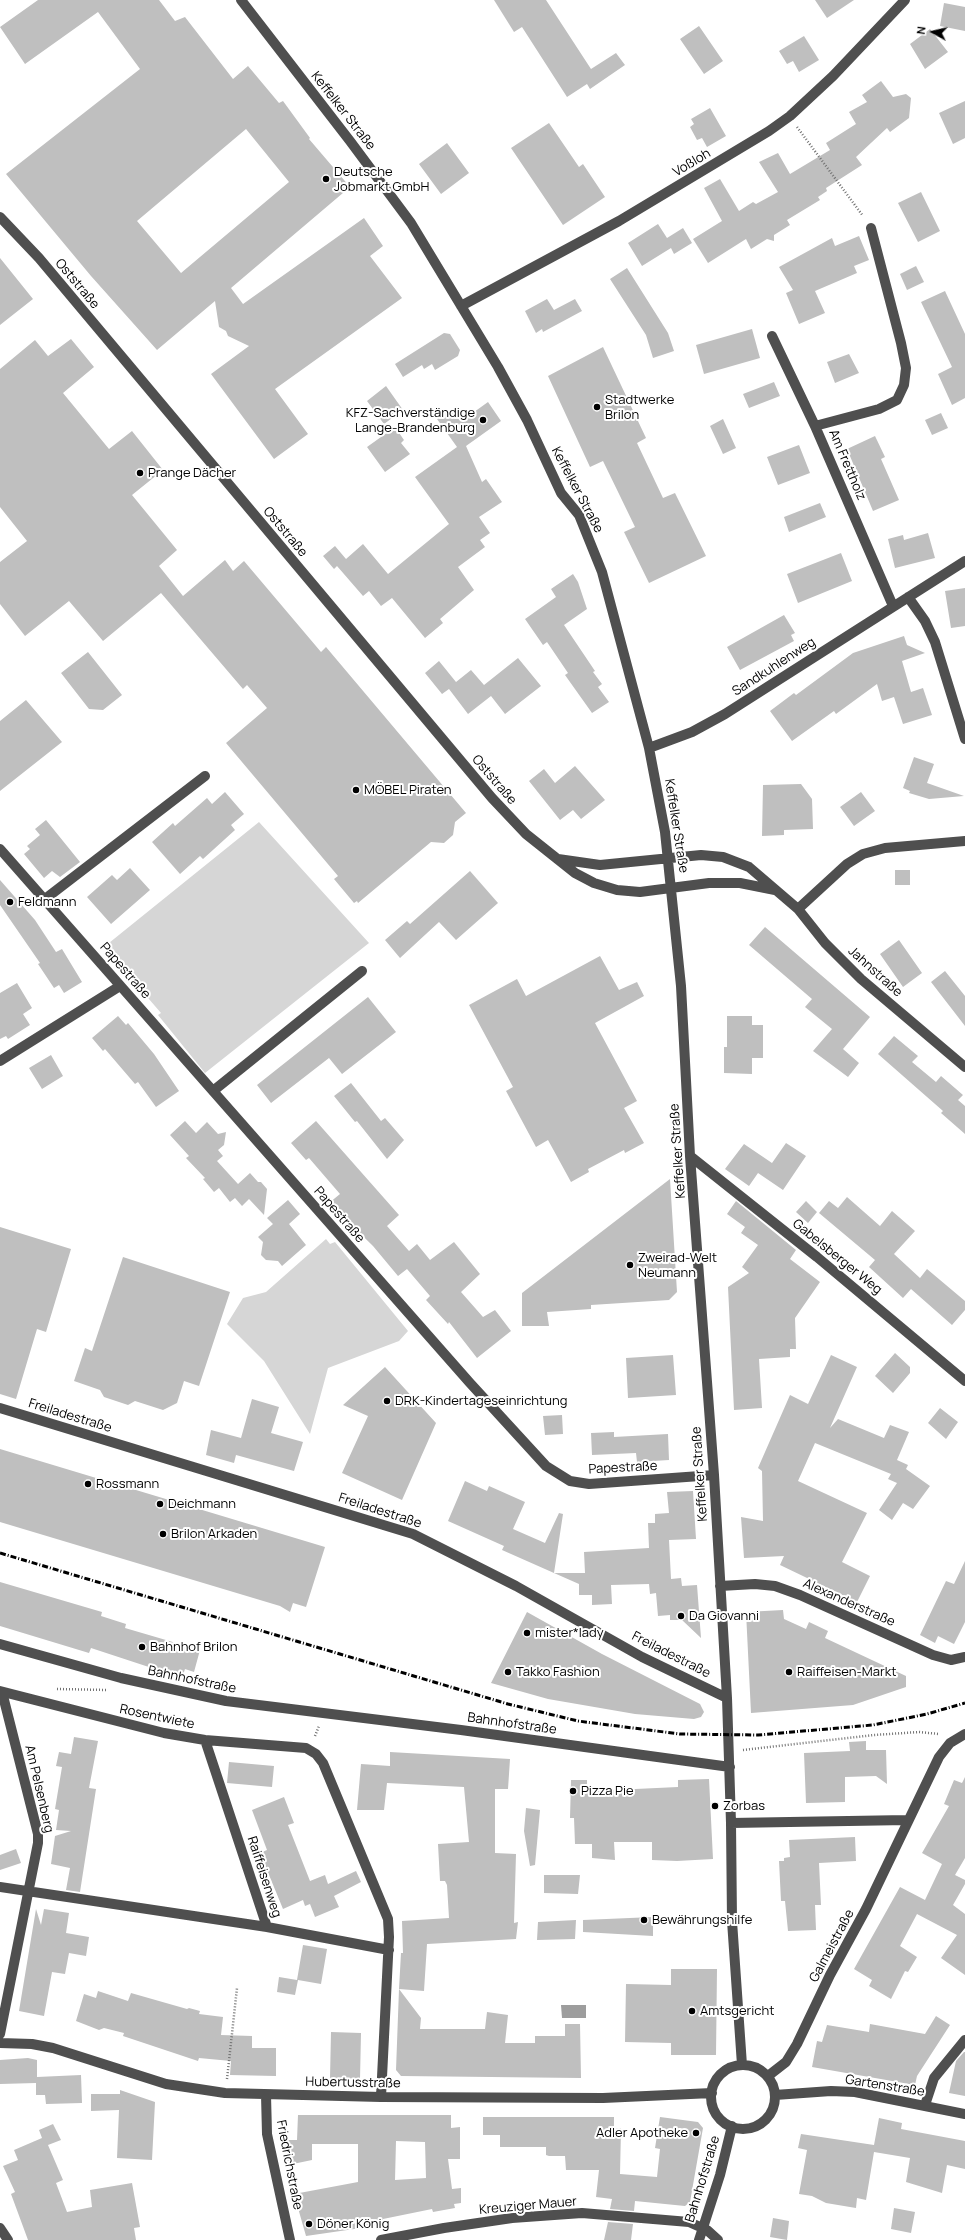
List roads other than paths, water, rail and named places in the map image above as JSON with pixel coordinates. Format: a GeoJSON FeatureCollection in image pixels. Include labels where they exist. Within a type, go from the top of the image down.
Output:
{"type":"FeatureCollection","features":[{"type":"Feature","properties":{"kind":"street","name":"Keffelker Straße"},"geometry":{"type":"LineString","coordinates":[[241,0],[350,141],[411,223],[498,367],[527,420],[561,493],[579,516],[602,572],[649,748],[672,887],[681,986],[690,1156],[714,1475],[730,1767]]}},
{"type":"Feature","properties":{"kind":"street","name":"Voßloh"},"geometry":{"type":"LineString","coordinates":[[461,306],[619,221],[769,131],[790,116],[833,76],[905,0]]}},
{"type":"Feature","properties":{"kind":"street","name":"Oststraße"},"geometry":{"type":"LineString","coordinates":[[0,217],[39,258],[492,798],[526,834],[575,873],[594,883],[617,890],[640,892],[672,887]]}},
{"type":"Feature","properties":{"kind":"street"},"geometry":{"type":"LineString","coordinates":[[815,426],[879,408],[897,400],[904,385],[906,368],[901,343],[871,228]]}},
{"type":"Feature","properties":{"kind":"street","name":"Am Frettholz"},"geometry":{"type":"LineString","coordinates":[[772,336],[815,426],[893,606]]}},
{"type":"Feature","properties":{"kind":"street","name":"Sandkuhlenweg"},"geometry":{"type":"LineString","coordinates":[[649,748],[692,732],[725,714],[965,561]]}},
{"type":"Feature","properties":{"kind":"street"},"geometry":{"type":"LineString","coordinates":[[908,597],[933,637],[965,739]]}},
{"type":"Feature","properties":{"kind":"street"},"geometry":{"type":"LineString","coordinates":[[45,899],[205,776]]}},
{"type":"Feature","properties":{"kind":"street"},"geometry":{"type":"LineString","coordinates":[[798,909],[847,864],[863,854],[885,848],[965,841]]}},
{"type":"Feature","properties":{"kind":"street","name":"Papestraße"},"geometry":{"type":"LineString","coordinates":[[0,849],[464,1377],[553,1473],[570,1481],[589,1484],[714,1475]]}},
{"type":"Feature","properties":{"kind":"street","name":"Jahnstraße"},"geometry":{"type":"LineString","coordinates":[[668,858],[701,855],[723,857],[749,867],[798,909],[825,943],[861,979],[965,1067]]}},
{"type":"Feature","properties":{"kind":"street","name":"Oststraße"},"geometry":{"type":"LineString","coordinates":[[556,858],[600,865],[668,858]]}},
{"type":"Feature","properties":{"kind":"street","name":"Jahnstraße"},"geometry":{"type":"LineString","coordinates":[[672,887],[709,883],[740,883],[776,890]]}},
{"type":"Feature","properties":{"kind":"street"},"geometry":{"type":"LineString","coordinates":[[213,1092],[362,971]]}},
{"type":"Feature","properties":{"kind":"street"},"geometry":{"type":"LineString","coordinates":[[0,1061],[120,986]]}},
{"type":"Feature","properties":{"kind":"street","name":"Gabelsberger Weg"},"geometry":{"type":"LineString","coordinates":[[690,1156],[817,1257],[965,1381]]}},
{"type":"Feature","properties":{"kind":"street","name":"Freiladestraße"},"geometry":{"type":"LineString","coordinates":[[0,1408],[413,1534],[516,1586],[642,1657],[727,1698]]}},
{"type":"Feature","properties":{"kind":"street","name":"Alexanderstraße"},"geometry":{"type":"LineString","coordinates":[[720,1586],[755,1584],[775,1586],[800,1595],[933,1655],[951,1660],[965,1657]]}},
{"type":"Feature","properties":{"kind":"street","name":"Bahnhofstraße"},"geometry":{"type":"LineString","coordinates":[[0,1644],[121,1678],[194,1695],[271,1708],[461,1730],[730,1767]]}},
{"type":"Feature","properties":{"kind":"street","name":"Rosentwiete"},"geometry":{"type":"LineString","coordinates":[[1,1692],[126,1724],[205,1740],[312,1750],[323,1763],[384,1909],[389,1928],[389,1950]]}},
{"type":"Feature","properties":{"kind":"street","name":"Am Pelsenberg"},"geometry":{"type":"LineString","coordinates":[[0,2034],[37,1851],[38,1834],[1,1692]]}},
{"type":"Feature","properties":{"kind":"street","name":"Galmeistraße"},"geometry":{"type":"LineString","coordinates":[[768,2076],[789,2057],[939,1757],[950,1743],[964,1734]]}},
{"type":"Feature","properties":{"kind":"street","name":"Raiffeisenweg"},"geometry":{"type":"LineString","coordinates":[[205,1740],[266,1927],[389,1950]]}},
{"type":"Feature","properties":{"kind":"street"},"geometry":{"type":"LineString","coordinates":[[730,1767],[732,1921],[742,2065]]}},
{"type":"Feature","properties":{"kind":"street"},"geometry":{"type":"LineString","coordinates":[[731,1824],[907,1820]]}},
{"type":"Feature","properties":{"kind":"street"},"geometry":{"type":"LineString","coordinates":[[0,1887],[29,1893],[266,1927]]}},
{"type":"Feature","properties":{"kind":"street"},"geometry":{"type":"LineString","coordinates":[[381,2097],[389,1950]]}},
{"type":"Feature","properties":{"kind":"street"},"geometry":{"type":"LineString","coordinates":[[925,2105],[934,2078],[965,2040]]}},
{"type":"Feature","properties":{"kind":"street","name":"Hubertusstraße"},"geometry":{"type":"LineString","coordinates":[[0,2042],[26,2043],[52,2048],[166,2084],[225,2093],[381,2097],[603,2098],[712,2093]]}},
{"type":"Feature","properties":{"kind":"street"},"geometry":{"type":"LineString","coordinates":[[742,2065],[759,2069],[768,2076],[773,2085],[775,2095],[773,2109],[765,2120],[753,2127],[732,2126],[716,2113],[712,2093],[716,2081],[724,2071],[742,2065]]}},
{"type":"Feature","properties":{"kind":"street","name":"Gartenstraße"},"geometry":{"type":"LineString","coordinates":[[775,2095],[843,2091],[925,2105],[965,2114]]}},
{"type":"Feature","properties":{"kind":"street","name":"Friedrichstraße"},"geometry":{"type":"LineString","coordinates":[[266,2095],[268,2140],[290,2240]]}},
{"type":"Feature","properties":{"kind":"street","name":"Bahnhofstraße"},"geometry":{"type":"LineString","coordinates":[[699,2240],[720,2175],[732,2126]]}},
{"type":"Feature","properties":{"kind":"street","name":"Kreuziger Mauer"},"geometry":{"type":"LineString","coordinates":[[381,2240],[444,2228],[556,2214],[602,2214],[670,2220],[689,2222],[702,2227]]}},
{"type":"Feature","properties":{"kind":"street"},"geometry":{"type":"LineString","coordinates":[[702,2227],[718,2240]]}},
{"type":"Feature","properties":{"kind":"street"},"geometry":{"type":"LineString","coordinates":[[0,2228],[8,2240]]}},
{"type":"Feature","properties":{"kind":"railway"},"geometry":{"type":"LineString","coordinates":[[0,1553],[508,1704],[578,1721],[680,1734],[758,1735],[873,1725],[927,1714],[965,1703]]}},
{"type":"Feature","properties":{"kind":"place","name":"Deutsche Jobmarkt GmbH"},"geometry":{"type":"Point","coordinates":[326,179]}},
{"type":"Feature","properties":{"kind":"place","name":"Stadtwerke Brilon"},"geometry":{"type":"Point","coordinates":[597,407]}},
{"type":"Feature","properties":{"kind":"place","name":"KFZ-Sachverständige Lange-Brandenburg"},"geometry":{"type":"Point","coordinates":[483,420]}},
{"type":"Feature","properties":{"kind":"place","name":"Prange Dächer"},"geometry":{"type":"Point","coordinates":[140,473]}},
{"type":"Feature","properties":{"kind":"place","name":"MÖBEL Piraten"},"geometry":{"type":"Point","coordinates":[356,790]}},
{"type":"Feature","properties":{"kind":"place","name":"Feldmann"},"geometry":{"type":"Point","coordinates":[10,902]}},
{"type":"Feature","properties":{"kind":"place","name":"Zweirad-Welt Neumann"},"geometry":{"type":"Point","coordinates":[630,1265]}},
{"type":"Feature","properties":{"kind":"place","name":"DRK-Kindertageseinrichtung"},"geometry":{"type":"Point","coordinates":[387,1401]}},
{"type":"Feature","properties":{"kind":"place","name":"Rossmann"},"geometry":{"type":"Point","coordinates":[88,1484]}},
{"type":"Feature","properties":{"kind":"place","name":"Deichmann"},"geometry":{"type":"Point","coordinates":[160,1504]}},
{"type":"Feature","properties":{"kind":"place","name":"Brilon Arkaden"},"geometry":{"type":"Point","coordinates":[163,1534]}},
{"type":"Feature","properties":{"kind":"place","name":"Da Giovanni"},"geometry":{"type":"Point","coordinates":[681,1616]}},
{"type":"Feature","properties":{"kind":"place","name":"mister*lady"},"geometry":{"type":"Point","coordinates":[527,1633]}},
{"type":"Feature","properties":{"kind":"place","name":"Bahnhof Brilon"},"geometry":{"type":"Point","coordinates":[142,1647]}},
{"type":"Feature","properties":{"kind":"place","name":"Takko Fashion"},"geometry":{"type":"Point","coordinates":[508,1672]}},
{"type":"Feature","properties":{"kind":"place","name":"Raiffeisen-Markt"},"geometry":{"type":"Point","coordinates":[789,1672]}},
{"type":"Feature","properties":{"kind":"place","name":"Pizza Pie"},"geometry":{"type":"Point","coordinates":[573,1791]}},
{"type":"Feature","properties":{"kind":"place","name":"Zorbas"},"geometry":{"type":"Point","coordinates":[715,1806]}},
{"type":"Feature","properties":{"kind":"place","name":"Bewährungshilfe"},"geometry":{"type":"Point","coordinates":[644,1920]}},
{"type":"Feature","properties":{"kind":"place","name":"Amtsgericht"},"geometry":{"type":"Point","coordinates":[692,2011]}},
{"type":"Feature","properties":{"kind":"place","name":"Adler Apotheke"},"geometry":{"type":"Point","coordinates":[696,2133]}},
{"type":"Feature","properties":{"kind":"place","name":"Döner König"},"geometry":{"type":"Point","coordinates":[309,2224]}}]}
